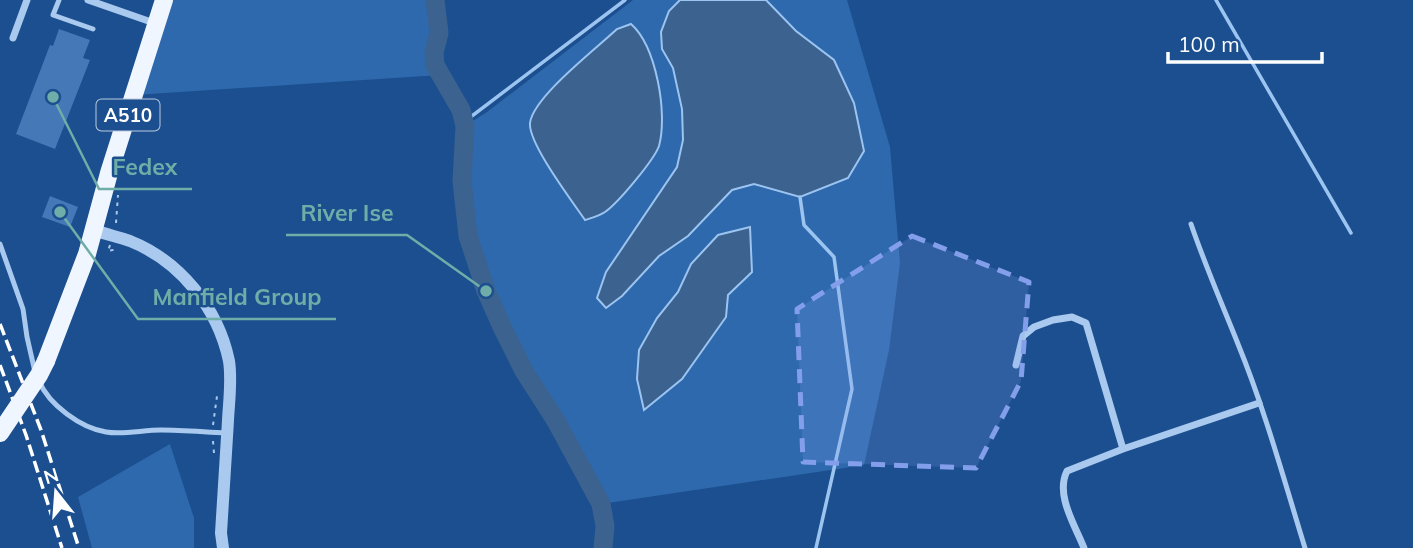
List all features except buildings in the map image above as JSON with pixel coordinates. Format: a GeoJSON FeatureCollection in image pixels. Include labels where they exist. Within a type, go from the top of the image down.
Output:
{"type":"FeatureCollection","features":[{"type":"Feature","properties":{"kind":"main road","name":"A510"},"geometry":{"type":"LineString","coordinates":[[0,433],[39,375],[69,303],[164,0]]}},
{"type":"Feature","properties":{"kind":"street"},"geometry":{"type":"LineString","coordinates":[[13,38],[27,0]]}},
{"type":"Feature","properties":{"kind":"street"},"geometry":{"type":"LineString","coordinates":[[88,0],[157,24]]}},
{"type":"Feature","properties":{"kind":"street"},"geometry":{"type":"LineString","coordinates":[[94,230],[131,242],[170,267],[195,289],[216,320],[229,363],[228,433],[221,533],[223,548]]}},
{"type":"Feature","properties":{"kind":"street"},"geometry":{"type":"LineString","coordinates":[[1016,365],[1023,336],[1034,327],[1072,317],[1086,323],[1123,449]]}},
{"type":"Feature","properties":{"kind":"street"},"geometry":{"type":"LineString","coordinates":[[1084,548],[1063,496],[1063,478],[1067,471],[1259,403]]}},
{"type":"Feature","properties":{"kind":"lane"},"geometry":{"type":"LineString","coordinates":[[59,0],[53,15],[93,30]]}},
{"type":"Feature","properties":{"kind":"lane"},"geometry":{"type":"LineString","coordinates":[[1191,224],[1209,278],[1259,403],[1305,548]]}},
{"type":"Feature","properties":{"kind":"lane"},"geometry":{"type":"LineString","coordinates":[[0,244],[23,309],[33,366],[44,392],[65,412],[89,426],[107,432],[160,430],[228,433]]}},
{"type":"Feature","properties":{"kind":"path"},"geometry":{"type":"LineString","coordinates":[[104,192],[119,195],[118,218],[108,251],[126,250]]}},
{"type":"Feature","properties":{"kind":"path"},"geometry":{"type":"LineString","coordinates":[[214,453],[213,415],[218,394]]}},
{"type":"Feature","properties":{"kind":"highlighted area"},"geometry":{"type":"Polygon","coordinates":[[[912,236],[1029,282],[1021,381],[976,468],[803,462],[797,309],[912,236]]]}},
{"type":"Feature","properties":{"kind":"shaded area"},"geometry":{"type":"Polygon","coordinates":[[[164,0],[435,0],[439,29],[436,63],[440,75],[134,95],[164,0]]]}},
{"type":"Feature","properties":{"kind":"shaded area"},"geometry":{"type":"Polygon","coordinates":[[[633,0],[847,0],[890,147],[900,263],[889,350],[864,465],[601,504],[500,323],[483,286],[470,247],[462,186],[465,126],[633,0]]]}},
{"type":"Feature","properties":{"kind":"shaded area"},"geometry":{"type":"Polygon","coordinates":[[[680,0],[766,0],[796,31],[834,60],[854,103],[864,151],[848,178],[800,197],[754,184],[732,190],[688,236],[659,256],[622,296],[606,308],[597,298],[606,272],[677,167],[683,140],[682,109],[673,68],[662,49],[661,32],[669,11],[680,0]]]}},
{"type":"Feature","properties":{"kind":"shaded area"},"geometry":{"type":"Polygon","coordinates":[[[631,24],[647,48],[658,81],[662,116],[659,146],[643,171],[618,200],[605,212],[585,220],[543,157],[531,132],[530,123],[542,100],[567,73],[617,29],[631,24]]]}},
{"type":"Feature","properties":{"kind":"shaded area"},"geometry":{"type":"Polygon","coordinates":[[[750,227],[752,272],[728,295],[726,317],[682,379],[644,410],[637,379],[639,350],[657,318],[678,292],[691,264],[718,235],[750,227]]]}},
{"type":"Feature","properties":{"kind":"shaded area"},"geometry":{"type":"Polygon","coordinates":[[[170,444],[194,518],[194,548],[92,548],[78,497],[170,444]]]}},
{"type":"Feature","properties":{"kind":"waterway"},"geometry":{"type":"LineString","coordinates":[[435,0],[439,33],[434,53],[435,65],[461,110],[465,126],[462,181],[468,236],[486,291],[502,327],[524,371],[556,421],[601,504],[605,526],[603,548]]}},
{"type":"Feature","properties":{"kind":"waterway"},"geometry":{"type":"LineString","coordinates":[[464,122],[625,0]]}},
{"type":"Feature","properties":{"kind":"waterway"},"geometry":{"type":"LineString","coordinates":[[1216,0],[1351,233]]}},
{"type":"Feature","properties":{"kind":"waterway"},"geometry":{"type":"LineString","coordinates":[[800,197],[804,225],[834,257],[852,389],[816,548]]}},
{"type":"Feature","properties":{"kind":"railway"},"geometry":{"type":"LineString","coordinates":[[0,324],[41,430],[79,548]]}},
{"type":"Feature","properties":{"kind":"railway"},"geometry":{"type":"LineString","coordinates":[[0,365],[26,435],[62,548]]}},
{"type":"Feature","properties":{"kind":"place","name":"Fedex"},"geometry":{"type":"Point","coordinates":[53,97]}},
{"type":"Feature","properties":{"kind":"place","name":"Manfield Group"},"geometry":{"type":"Point","coordinates":[60,212]}},
{"type":"Feature","properties":{"kind":"place","name":"River Ise"},"geometry":{"type":"Point","coordinates":[486,291]}}]}
